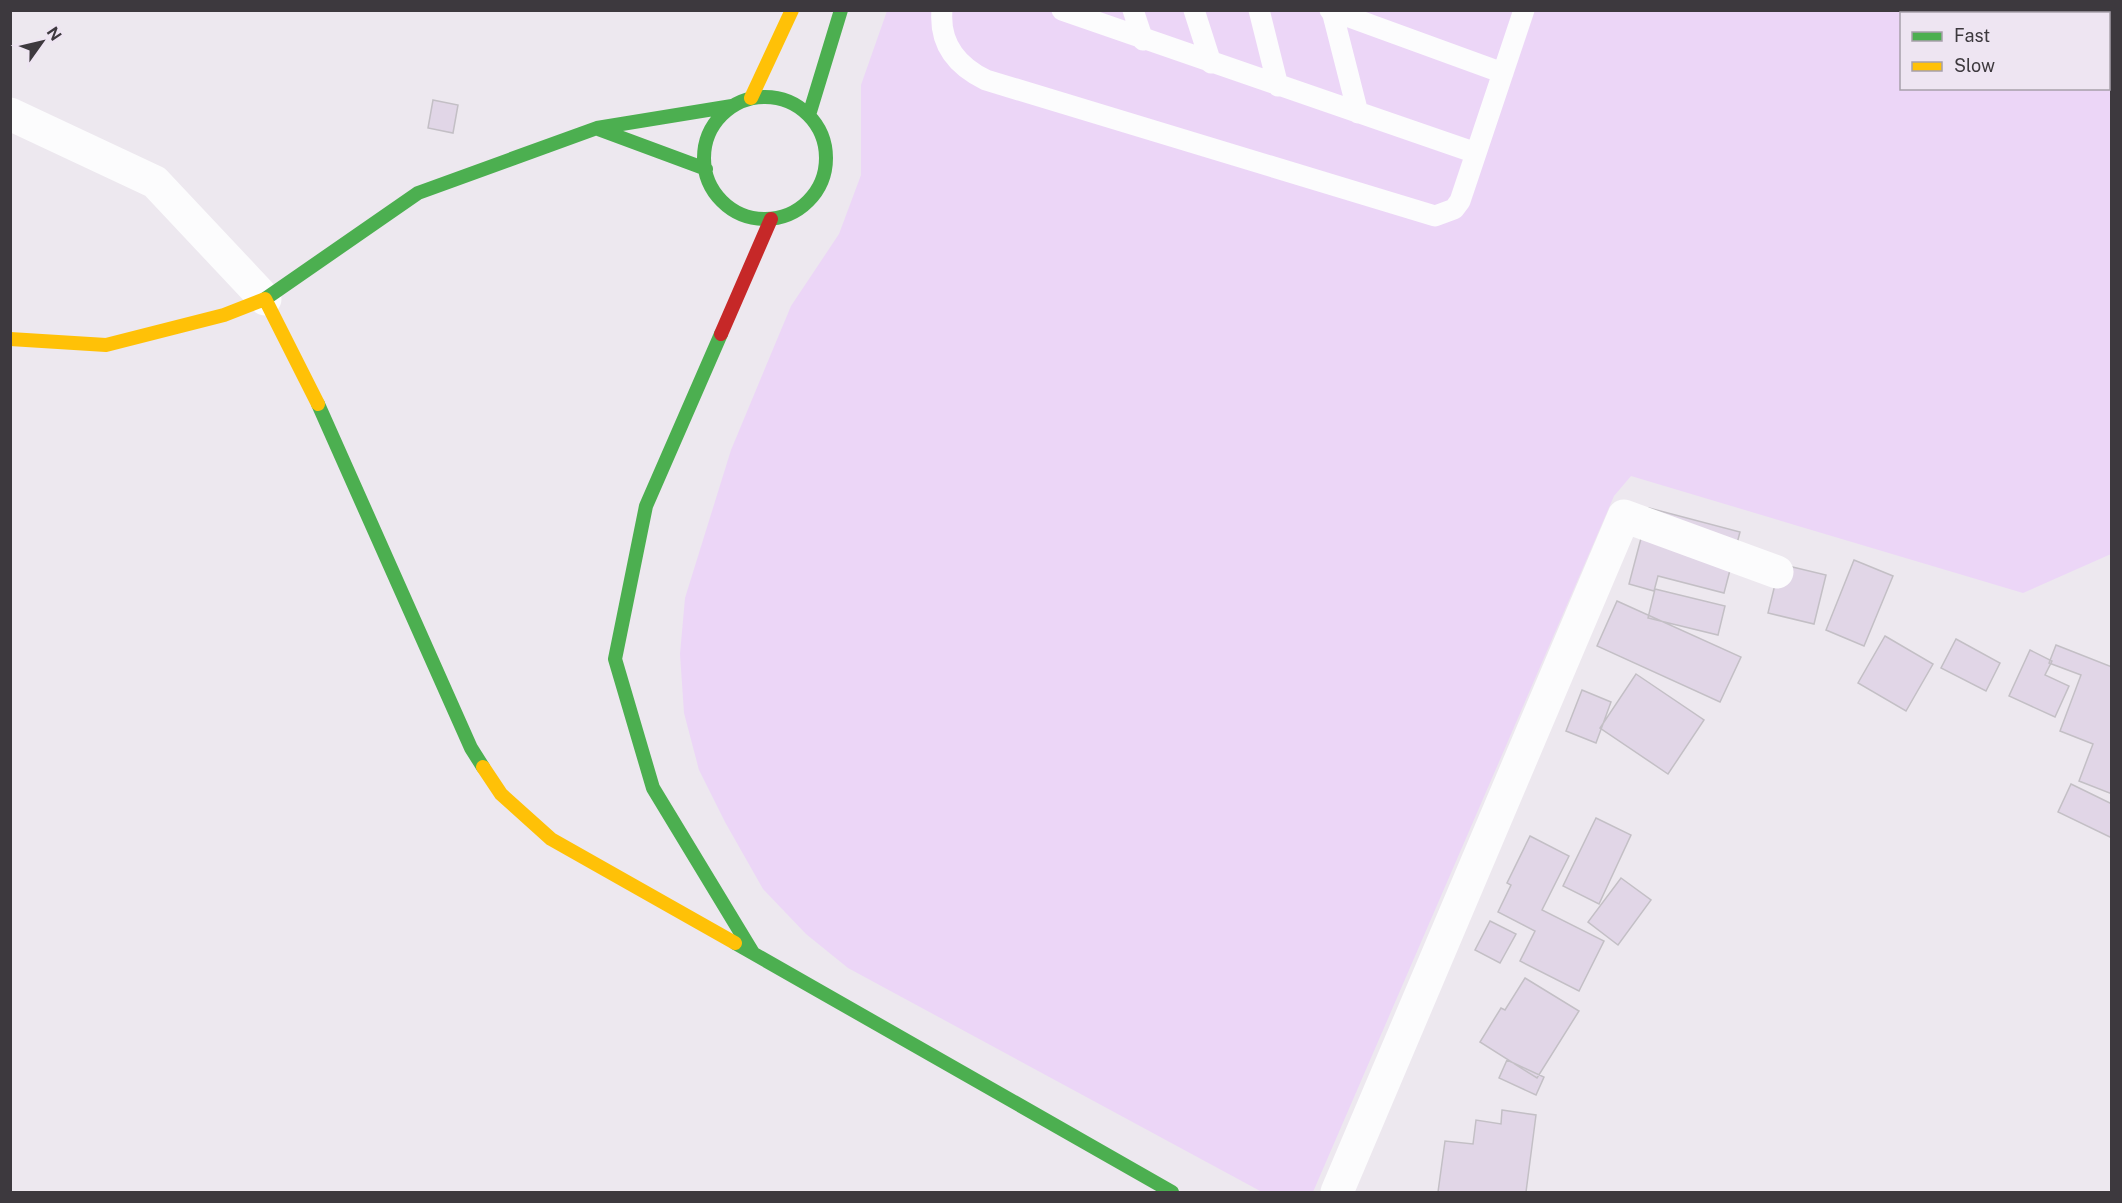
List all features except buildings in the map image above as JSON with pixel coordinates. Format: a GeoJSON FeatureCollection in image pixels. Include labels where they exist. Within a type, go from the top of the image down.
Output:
{"type":"FeatureCollection","features":[{"type":"Feature","properties":{"kind":"street"},"geometry":{"type":"LineString","coordinates":[[751,98],[792,10]]}},
{"type":"Feature","properties":{"kind":"street"},"geometry":{"type":"LineString","coordinates":[[809,116],[841,10]]}},
{"type":"Feature","properties":{"kind":"street"},"geometry":{"type":"LineString","coordinates":[[10,339],[106,345],[224,315],[265,299],[418,193],[597,128],[732,106],[751,98],[772,97],[793,103],[809,116],[821,133],[826,151],[825,171],[818,189],[806,204],[789,214],[771,219],[751,217],[733,209],[718,196],[706,169],[707,138],[717,120],[732,106]]}},
{"type":"Feature","properties":{"kind":"street"},"geometry":{"type":"LineString","coordinates":[[10,114],[156,182],[265,299],[317,402],[471,748],[501,794],[551,839],[1172,1192]]}},
{"type":"Feature","properties":{"kind":"street"},"geometry":{"type":"LineString","coordinates":[[597,128],[706,169]]}},
{"type":"Feature","properties":{"kind":"street"},"geometry":{"type":"LineString","coordinates":[[754,955],[653,788],[615,659],[646,506],[771,219]]}},
{"type":"Feature","properties":{"kind":"street"},"geometry":{"type":"LineString","coordinates":[[1337,1192],[1624,516],[1777,572]]}},
{"type":"Feature","properties":{"kind":"lane"},"geometry":{"type":"LineString","coordinates":[[942,10],[943,35],[949,49],[970,73],[986,80],[1435,216],[1454,209],[1460,201],[1524,10]]}},
{"type":"Feature","properties":{"kind":"lane"},"geometry":{"type":"LineString","coordinates":[[1062,10],[1143,40],[1476,153]]}},
{"type":"Feature","properties":{"kind":"lane"},"geometry":{"type":"LineString","coordinates":[[1133,10],[1143,40]]}},
{"type":"Feature","properties":{"kind":"lane"},"geometry":{"type":"LineString","coordinates":[[1194,10],[1211,63]]}},
{"type":"Feature","properties":{"kind":"lane"},"geometry":{"type":"LineString","coordinates":[[1259,10],[1278,86]]}},
{"type":"Feature","properties":{"kind":"lane"},"geometry":{"type":"LineString","coordinates":[[1331,11],[1503,73]]}},
{"type":"Feature","properties":{"kind":"lane"},"geometry":{"type":"LineString","coordinates":[[1331,11],[1358,113]]}},
{"type":"Feature","properties":{"kind":"shaded area"},"geometry":{"type":"Polygon","coordinates":[[[887,11],[2111,11],[2111,554],[2023,593],[1631,476],[1614,496],[1313,1192],[1262,1192],[848,968],[806,934],[763,889],[699,770],[684,713],[680,654],[685,598],[731,450],[791,306],[839,234],[861,175],[861,85],[887,11]]]}},
{"type":"Feature","properties":{"kind":"traffic: fast"},"geometry":{"type":"LineString","coordinates":[[809,115],[841,10]]}},
{"type":"Feature","properties":{"kind":"traffic: fast"},"geometry":{"type":"LineString","coordinates":[[765,97],[788,102],[808,115],[821,135],[826,158],[821,181],[808,201],[788,214],[765,219],[742,214],[722,201],[709,181],[704,158],[709,135],[722,115],[742,102],[765,97]]}},
{"type":"Feature","properties":{"kind":"traffic: fast"},"geometry":{"type":"LineString","coordinates":[[265,299],[418,193],[597,128],[732,106]]}},
{"type":"Feature","properties":{"kind":"traffic: fast"},"geometry":{"type":"LineString","coordinates":[[598,129],[706,169]]}},
{"type":"Feature","properties":{"kind":"traffic: fast"},"geometry":{"type":"LineString","coordinates":[[721,334],[646,506],[615,659],[653,788],[753,953]]}},
{"type":"Feature","properties":{"kind":"traffic: fast"},"geometry":{"type":"LineString","coordinates":[[318,404],[471,748],[483,767]]}},
{"type":"Feature","properties":{"kind":"traffic: fast"},"geometry":{"type":"LineString","coordinates":[[735,943],[1172,1192]]}},
{"type":"Feature","properties":{"kind":"traffic: slow"},"geometry":{"type":"LineString","coordinates":[[751,98],[792,10]]}},
{"type":"Feature","properties":{"kind":"traffic: slow"},"geometry":{"type":"LineString","coordinates":[[10,339],[106,345],[224,315],[265,299],[318,404]]}},
{"type":"Feature","properties":{"kind":"traffic: slow"},"geometry":{"type":"LineString","coordinates":[[483,767],[501,794],[551,839],[735,943]]}},
{"type":"Feature","properties":{"kind":"traffic: jam"},"geometry":{"type":"LineString","coordinates":[[721,334],[771,219]]}}]}
